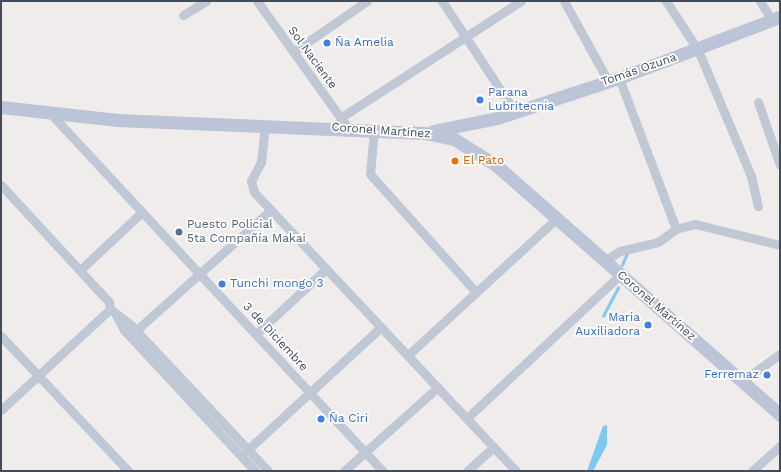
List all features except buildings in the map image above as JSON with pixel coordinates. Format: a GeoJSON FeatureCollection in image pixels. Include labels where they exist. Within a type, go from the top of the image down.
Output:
{"type":"FeatureCollection","features":[{"type":"Feature","properties":{"kind":"main road","name":"Tomás Ozuna"},"geometry":{"type":"LineString","coordinates":[[425,133],[497,118],[614,80],[698,50],[776,19]]}},
{"type":"Feature","properties":{"kind":"main road","name":"Coronel Martínez"},"geometry":{"type":"LineString","coordinates":[[1,107],[50,114],[425,133],[454,140],[497,166],[780,415]]}},
{"type":"Feature","properties":{"kind":"main road","name":"Tomás Ozuna"},"geometry":{"type":"LineString","coordinates":[[454,140],[497,118]]}},
{"type":"Feature","properties":{"kind":"street"},"geometry":{"type":"LineString","coordinates":[[183,15],[206,1]]}},
{"type":"Feature","properties":{"kind":"street","name":"Sol Naciente"},"geometry":{"type":"LineString","coordinates":[[257,1],[348,128]]}},
{"type":"Feature","properties":{"kind":"street"},"geometry":{"type":"LineString","coordinates":[[293,52],[367,1]]}},
{"type":"Feature","properties":{"kind":"street"},"geometry":{"type":"LineString","coordinates":[[442,1],[515,112]]}},
{"type":"Feature","properties":{"kind":"street"},"geometry":{"type":"LineString","coordinates":[[340,118],[521,1]]}},
{"type":"Feature","properties":{"kind":"street"},"geometry":{"type":"LineString","coordinates":[[564,1],[614,80],[676,229]]}},
{"type":"Feature","properties":{"kind":"street"},"geometry":{"type":"LineString","coordinates":[[666,1],[698,50],[751,176],[758,206]]}},
{"type":"Feature","properties":{"kind":"street"},"geometry":{"type":"LineString","coordinates":[[760,1],[776,19]]}},
{"type":"Feature","properties":{"kind":"street"},"geometry":{"type":"LineString","coordinates":[[758,102],[780,165]]}},
{"type":"Feature","properties":{"kind":"street","name":"3 de Diciembre"},"geometry":{"type":"LineString","coordinates":[[50,114],[383,471]]}},
{"type":"Feature","properties":{"kind":"street"},"geometry":{"type":"LineString","coordinates":[[265,125],[261,162],[250,183],[270,210],[516,471]]}},
{"type":"Feature","properties":{"kind":"street"},"geometry":{"type":"LineString","coordinates":[[374,130],[370,174],[476,292]]}},
{"type":"Feature","properties":{"kind":"street"},"geometry":{"type":"LineString","coordinates":[[1,185],[109,302],[113,312],[244,453],[268,471]]}},
{"type":"Feature","properties":{"kind":"street"},"geometry":{"type":"LineString","coordinates":[[133,333],[270,210]]}},
{"type":"Feature","properties":{"kind":"street"},"geometry":{"type":"LineString","coordinates":[[80,270],[142,212]]}},
{"type":"Feature","properties":{"kind":"street"},"geometry":{"type":"LineString","coordinates":[[408,355],[556,219]]}},
{"type":"Feature","properties":{"kind":"street"},"geometry":{"type":"LineString","coordinates":[[604,261],[620,251],[658,242],[676,229],[695,224],[780,245]]}},
{"type":"Feature","properties":{"kind":"street"},"geometry":{"type":"LineString","coordinates":[[256,334],[326,269]]}},
{"type":"Feature","properties":{"kind":"street"},"geometry":{"type":"LineString","coordinates":[[467,418],[620,274]]}},
{"type":"Feature","properties":{"kind":"street"},"geometry":{"type":"LineString","coordinates":[[1,410],[38,375],[113,312]]}},
{"type":"Feature","properties":{"kind":"street"},"geometry":{"type":"LineString","coordinates":[[244,453],[381,327]]}},
{"type":"Feature","properties":{"kind":"street"},"geometry":{"type":"LineString","coordinates":[[1,336],[128,471]]}},
{"type":"Feature","properties":{"kind":"street"},"geometry":{"type":"LineString","coordinates":[[742,381],[780,354]]}},
{"type":"Feature","properties":{"kind":"street"},"geometry":{"type":"LineString","coordinates":[[344,471],[438,387]]}},
{"type":"Feature","properties":{"kind":"street"},"geometry":{"type":"LineString","coordinates":[[752,471],[780,446]]}},
{"type":"Feature","properties":{"kind":"street"},"geometry":{"type":"LineString","coordinates":[[467,471],[494,447]]}},
{"type":"Feature","properties":{"kind":"street"},"geometry":{"type":"LineString","coordinates":[[244,453],[254,471]]}},
{"type":"Feature","properties":{"kind":"water"},"geometry":{"type":"Polygon","coordinates":[[[607,425],[607,445],[593,471],[587,471],[603,426],[607,425]]]}},
{"type":"Feature","properties":{"kind":"waterway"},"geometry":{"type":"LineString","coordinates":[[622,265],[627,253]]}},
{"type":"Feature","properties":{"kind":"waterway"},"geometry":{"type":"LineString","coordinates":[[603,316],[618,288]]}},
{"type":"Feature","properties":{"kind":"place","name":"Ña Amelia"},"geometry":{"type":"Point","coordinates":[327,43]}},
{"type":"Feature","properties":{"kind":"place","name":"Parana Lubritecnia"},"geometry":{"type":"Point","coordinates":[480,100]}},
{"type":"Feature","properties":{"kind":"place","name":"El Pato"},"geometry":{"type":"Point","coordinates":[455,161]}},
{"type":"Feature","properties":{"kind":"place","name":"Puesto Policial 5ta Compañía Makai"},"geometry":{"type":"Point","coordinates":[179,232]}},
{"type":"Feature","properties":{"kind":"place","name":"Tunchi mongo 3"},"geometry":{"type":"Point","coordinates":[222,284]}},
{"type":"Feature","properties":{"kind":"place","name":"Maria Auxiliadora"},"geometry":{"type":"Point","coordinates":[648,325]}},
{"type":"Feature","properties":{"kind":"place","name":"Ferremaz"},"geometry":{"type":"Point","coordinates":[767,375]}},
{"type":"Feature","properties":{"kind":"place","name":"Ña Ciri"},"geometry":{"type":"Point","coordinates":[321,419]}}]}
